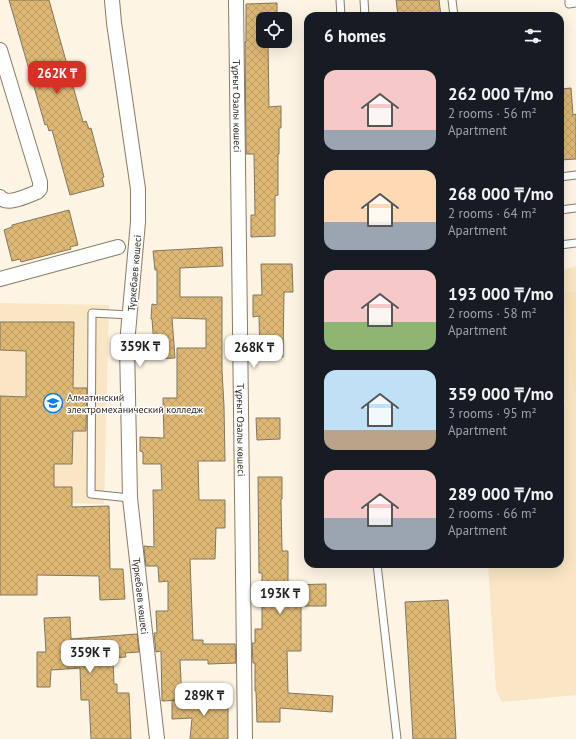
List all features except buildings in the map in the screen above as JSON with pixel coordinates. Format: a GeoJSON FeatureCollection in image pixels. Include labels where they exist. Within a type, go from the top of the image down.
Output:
{"type":"FeatureCollection","features":[{"type":"Feature","properties":{"kind":"street","name":"Түркебаев көшесі"},"geometry":{"type":"LineString","coordinates":[[112,0],[138,189],[138,222],[127,245],[130,315],[127,344],[130,498],[157,739]]}},
{"type":"Feature","properties":{"kind":"street","name":"Тұрғыт Озалы көшесі"},"geometry":{"type":"LineString","coordinates":[[236,0],[245,739]]}},
{"type":"Feature","properties":{"kind":"street"},"geometry":{"type":"LineString","coordinates":[[0,50],[40,182],[40,189],[36,192],[10,202],[0,197]]}},
{"type":"Feature","properties":{"kind":"street"},"geometry":{"type":"LineString","coordinates":[[0,279],[127,245]]}},
{"type":"Feature","properties":{"kind":"lane"},"geometry":{"type":"LineString","coordinates":[[340,0],[341,12]]}},
{"type":"Feature","properties":{"kind":"lane"},"geometry":{"type":"LineString","coordinates":[[364,0],[365,12]]}},
{"type":"Feature","properties":{"kind":"lane"},"geometry":{"type":"LineString","coordinates":[[452,0],[454,12]]}},
{"type":"Feature","properties":{"kind":"lane"},"geometry":{"type":"LineString","coordinates":[[569,0],[569,4],[576,3]]}},
{"type":"Feature","properties":{"kind":"lane"},"geometry":{"type":"LineString","coordinates":[[564,176],[576,175]]}},
{"type":"Feature","properties":{"kind":"lane"},"geometry":{"type":"LineString","coordinates":[[564,210],[576,208]]}},
{"type":"Feature","properties":{"kind":"lane"},"geometry":{"type":"LineString","coordinates":[[564,244],[576,243]]}},
{"type":"Feature","properties":{"kind":"lane"},"geometry":{"type":"LineString","coordinates":[[130,315],[92,313],[91,494],[130,498]]}},
{"type":"Feature","properties":{"kind":"lane"},"geometry":{"type":"LineString","coordinates":[[376,568],[397,739]]}},
{"type":"Feature","properties":{"kind":"shaded area"},"geometry":{"type":"Polygon","coordinates":[[[576,266],[576,695],[502,702],[496,690],[488,568],[564,568],[564,270],[576,266]]]}},
{"type":"Feature","properties":{"kind":"shaded area"},"geometry":{"type":"Polygon","coordinates":[[[576,292],[576,392],[574,392],[564,293],[576,292]]]}},
{"type":"Feature","properties":{"kind":"shaded area","name":"Алматинский электромеханический колледж"},"geometry":{"type":"Polygon","coordinates":[[[0,303],[109,305],[104,504],[0,501],[0,303]]]}},
{"type":"Feature","properties":{"kind":"place","name":"Алматинский электромеханический колледж"},"geometry":{"type":"Point","coordinates":[53,403]}}]}
